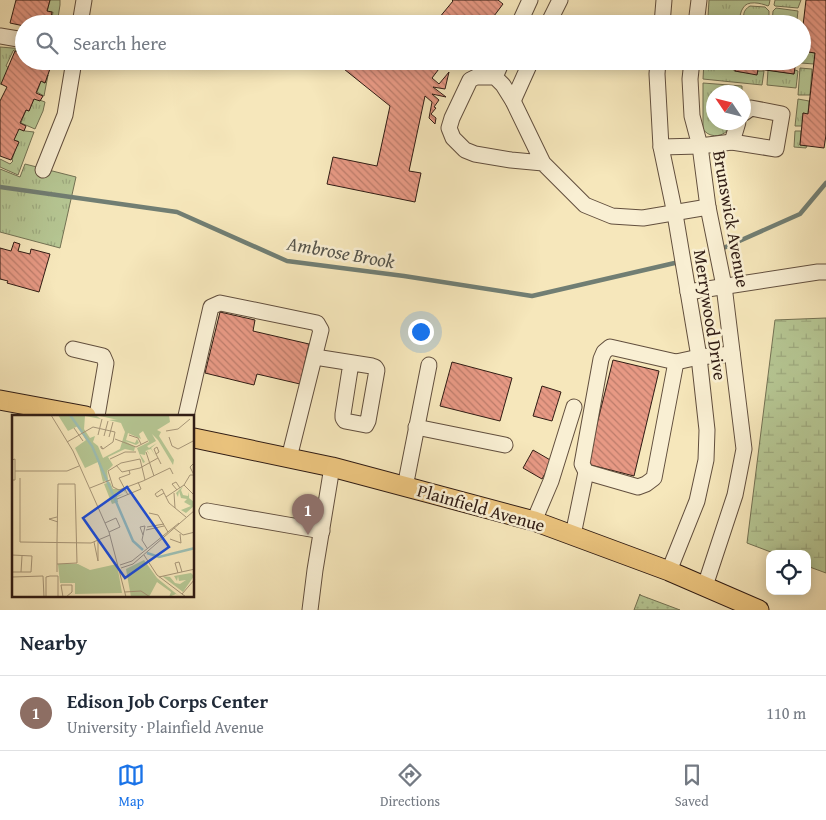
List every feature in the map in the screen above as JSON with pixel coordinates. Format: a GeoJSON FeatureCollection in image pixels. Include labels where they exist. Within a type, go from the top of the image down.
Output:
{"type":"FeatureCollection","features":[{"type":"Feature","properties":{"kind":"main road"},"geometry":{"type":"LineString","coordinates":[[0,400],[81,415]]}},
{"type":"Feature","properties":{"kind":"main road","name":"Plainfield Avenue"},"geometry":{"type":"LineString","coordinates":[[195,438],[332,467],[534,521],[669,571],[759,610]]}},
{"type":"Feature","properties":{"kind":"street"},"geometry":{"type":"LineString","coordinates":[[82,15],[84,0]]}},
{"type":"Feature","properties":{"kind":"street"},"geometry":{"type":"LineString","coordinates":[[523,15],[530,0]]}},
{"type":"Feature","properties":{"kind":"street"},"geometry":{"type":"LineString","coordinates":[[552,15],[560,0]]}},
{"type":"Feature","properties":{"kind":"street"},"geometry":{"type":"LineString","coordinates":[[663,15],[664,0]]}},
{"type":"Feature","properties":{"kind":"street"},"geometry":{"type":"LineString","coordinates":[[697,15],[699,0]]}},
{"type":"Feature","properties":{"kind":"street"},"geometry":{"type":"LineString","coordinates":[[0,36],[15,38]]}},
{"type":"Feature","properties":{"kind":"street"},"geometry":{"type":"LineString","coordinates":[[43,170],[65,115],[72,70]]}},
{"type":"Feature","properties":{"kind":"street"},"geometry":{"type":"LineString","coordinates":[[495,77],[498,70]]}},
{"type":"Feature","properties":{"kind":"street"},"geometry":{"type":"LineString","coordinates":[[513,101],[527,70]]}},
{"type":"Feature","properties":{"kind":"street","name":"Merrywood Drive"},"geometry":{"type":"LineString","coordinates":[[657,70],[661,147],[675,214],[699,357],[708,430],[706,460],[697,502],[669,571]]}},
{"type":"Feature","properties":{"kind":"street","name":"Brunswick Avenue"},"geometry":{"type":"LineString","coordinates":[[691,70],[692,116],[700,146],[708,207],[724,286],[744,449],[735,496],[705,586]]}},
{"type":"Feature","properties":{"kind":"street"},"geometry":{"type":"LineString","coordinates":[[543,163],[475,154],[465,150],[452,138],[449,128],[452,118],[470,80],[476,77],[495,77],[503,85],[513,101],[543,163],[586,205],[612,216],[643,218],[708,207]]}},
{"type":"Feature","properties":{"kind":"street"},"geometry":{"type":"LineString","coordinates":[[661,147],[700,146],[732,142],[776,149],[782,114],[751,108]]}},
{"type":"Feature","properties":{"kind":"street"},"geometry":{"type":"LineString","coordinates":[[732,142],[736,130]]}},
{"type":"Feature","properties":{"kind":"street"},"geometry":{"type":"LineString","coordinates":[[688,292],[826,272]]}},
{"type":"Feature","properties":{"kind":"street"},"geometry":{"type":"LineString","coordinates":[[186,415],[211,307],[220,303],[318,323],[321,330],[290,458]]}},
{"type":"Feature","properties":{"kind":"street"},"geometry":{"type":"LineString","coordinates":[[572,536],[586,472],[582,464],[601,359],[604,352],[610,348],[676,362],[699,357],[732,354]]}},
{"type":"Feature","properties":{"kind":"street"},"geometry":{"type":"LineString","coordinates":[[74,349],[102,356],[106,363],[97,415]]}},
{"type":"Feature","properties":{"kind":"street"},"geometry":{"type":"LineString","coordinates":[[315,357],[351,362]]}},
{"type":"Feature","properties":{"kind":"street"},"geometry":{"type":"LineString","coordinates":[[586,472],[638,487],[654,478],[676,362]]}},
{"type":"Feature","properties":{"kind":"street"},"geometry":{"type":"LineString","coordinates":[[405,487],[429,365]]}},
{"type":"Feature","properties":{"kind":"street"},"geometry":{"type":"LineString","coordinates":[[534,521],[551,481],[574,407]]}},
{"type":"Feature","properties":{"kind":"street"},"geometry":{"type":"LineString","coordinates":[[416,427],[505,445]]}},
{"type":"Feature","properties":{"kind":"street"},"geometry":{"type":"LineString","coordinates":[[310,610],[332,467]]}},
{"type":"Feature","properties":{"kind":"street"},"geometry":{"type":"LineString","coordinates":[[206,511],[322,531]]}},
{"type":"Feature","properties":{"kind":"green space"},"geometry":{"type":"Polygon","coordinates":[[[50,0],[60,0],[58,15],[52,15],[53,12],[47,12],[50,0]]]}},
{"type":"Feature","properties":{"kind":"green space"},"geometry":{"type":"Polygon","coordinates":[[[709,0],[770,0],[768,6],[754,3],[745,5],[741,15],[708,15],[709,0]]]}},
{"type":"Feature","properties":{"kind":"green space"},"geometry":{"type":"Polygon","coordinates":[[[775,0],[801,0],[798,8],[775,6],[775,0]]]}},
{"type":"Feature","properties":{"kind":"green space"},"geometry":{"type":"Polygon","coordinates":[[[750,6],[765,7],[769,11],[769,15],[744,15],[746,9],[750,6]]]}},
{"type":"Feature","properties":{"kind":"green space"},"geometry":{"type":"Polygon","coordinates":[[[776,8],[798,11],[798,15],[773,15],[776,8]]]}},
{"type":"Feature","properties":{"kind":"green space"},"geometry":{"type":"Polygon","coordinates":[[[0,47],[15,48],[6,66],[9,68],[6,85],[0,84],[0,47]]]}},
{"type":"Feature","properties":{"kind":"green space"},"geometry":{"type":"Polygon","coordinates":[[[811,52],[815,53],[814,64],[811,64],[811,52]]]}},
{"type":"Feature","properties":{"kind":"green space"},"geometry":{"type":"Polygon","coordinates":[[[812,69],[810,95],[798,95],[800,70],[812,69]]]}},
{"type":"Feature","properties":{"kind":"green space"},"geometry":{"type":"Polygon","coordinates":[[[704,70],[734,70],[757,74],[758,71],[764,71],[762,85],[703,79],[704,70]]]}},
{"type":"Feature","properties":{"kind":"green space"},"geometry":{"type":"Polygon","coordinates":[[[768,70],[794,74],[795,70],[798,71],[796,88],[767,85],[768,70]]]}},
{"type":"Feature","properties":{"kind":"green space"},"geometry":{"type":"Polygon","coordinates":[[[48,75],[44,96],[37,92],[41,81],[45,83],[48,75]]]}},
{"type":"Feature","properties":{"kind":"green space"},"geometry":{"type":"Polygon","coordinates":[[[703,83],[729,85],[706,85],[706,130],[728,130],[718,136],[708,134],[703,129],[703,83]]]}},
{"type":"Feature","properties":{"kind":"green space"},"geometry":{"type":"Polygon","coordinates":[[[34,98],[45,102],[35,129],[21,123],[26,110],[29,111],[34,98]]]}},
{"type":"Feature","properties":{"kind":"green space"},"geometry":{"type":"Polygon","coordinates":[[[798,99],[809,101],[808,114],[803,113],[802,126],[795,126],[798,99]]]}},
{"type":"Feature","properties":{"kind":"green space"},"geometry":{"type":"Polygon","coordinates":[[[18,128],[34,132],[18,175],[0,167],[0,159],[10,164],[13,161],[18,141],[13,141],[18,128]]]}},
{"type":"Feature","properties":{"kind":"green space"},"geometry":{"type":"Polygon","coordinates":[[[795,131],[801,131],[800,145],[807,146],[806,148],[794,147],[795,131]]]}},
{"type":"Feature","properties":{"kind":"green space"},"geometry":{"type":"Polygon","coordinates":[[[25,164],[76,177],[60,248],[0,232],[0,169],[20,177],[25,164]]]}},
{"type":"Feature","properties":{"kind":"green space"},"geometry":{"type":"Polygon","coordinates":[[[826,318],[826,573],[811,567],[811,550],[766,550],[747,543],[775,320],[826,318]]]}},
{"type":"Feature","properties":{"kind":"green space"},"geometry":{"type":"Polygon","coordinates":[[[640,595],[680,610],[634,610],[640,595]]]}},
{"type":"Feature","properties":{"kind":"building"},"geometry":{"type":"Polygon","coordinates":[[[16,0],[50,0],[47,11],[52,12],[52,15],[15,15],[15,24],[10,23],[16,0]]]}},
{"type":"Feature","properties":{"kind":"building"},"geometry":{"type":"Polygon","coordinates":[[[498,0],[503,4],[495,15],[441,15],[453,1],[498,0]]]}},
{"type":"Feature","properties":{"kind":"building"},"geometry":{"type":"Polygon","coordinates":[[[806,0],[826,0],[826,135],[824,148],[800,145],[803,113],[808,114],[815,53],[811,52],[811,15],[804,15],[806,0]]]}},
{"type":"Feature","properties":{"kind":"building"},"geometry":{"type":"Polygon","coordinates":[[[15,51],[15,70],[50,70],[45,83],[41,81],[36,93],[43,96],[40,101],[34,99],[29,111],[26,110],[20,123],[26,126],[24,131],[19,129],[14,140],[19,142],[11,160],[0,156],[0,101],[7,87],[1,84],[15,51]]]}},
{"type":"Feature","properties":{"kind":"building"},"geometry":{"type":"Polygon","coordinates":[[[345,70],[438,70],[432,78],[439,84],[449,72],[445,89],[433,87],[446,97],[432,94],[439,100],[431,114],[436,118],[435,124],[429,118],[432,102],[425,96],[409,171],[421,173],[415,202],[327,184],[333,157],[377,166],[390,106],[345,70]]]}},
{"type":"Feature","properties":{"kind":"building"},"geometry":{"type":"Polygon","coordinates":[[[735,70],[758,70],[757,75],[735,70]]]}},
{"type":"Feature","properties":{"kind":"building"},"geometry":{"type":"Polygon","coordinates":[[[765,70],[795,70],[794,74],[765,70]]]}},
{"type":"Feature","properties":{"kind":"building"},"geometry":{"type":"Polygon","coordinates":[[[14,242],[20,244],[18,251],[30,254],[31,249],[50,254],[39,292],[7,283],[8,281],[0,279],[0,248],[11,251],[14,242]]]}},
{"type":"Feature","properties":{"kind":"building"},"geometry":{"type":"Polygon","coordinates":[[[220,312],[255,320],[253,331],[309,344],[300,384],[257,374],[254,385],[205,373],[220,312]]]}},
{"type":"Feature","properties":{"kind":"building"},"geometry":{"type":"Polygon","coordinates":[[[613,360],[659,371],[634,476],[587,464],[613,360]]]}},
{"type":"Feature","properties":{"kind":"building"},"geometry":{"type":"Polygon","coordinates":[[[452,362],[512,378],[500,421],[440,406],[452,362]]]}},
{"type":"Feature","properties":{"kind":"building"},"geometry":{"type":"Polygon","coordinates":[[[542,386],[561,392],[552,421],[533,416],[542,386]]]}},
{"type":"Feature","properties":{"kind":"building"},"geometry":{"type":"Polygon","coordinates":[[[533,450],[552,461],[542,479],[523,468],[533,450]]]}},
{"type":"Feature","properties":{"kind":"waterway","name":"Ambrose Brook"},"geometry":{"type":"LineString","coordinates":[[719,250],[800,214],[826,183]]}},
{"type":"Feature","properties":{"kind":"waterway","name":"Ambrose Brook"},"geometry":{"type":"LineString","coordinates":[[0,187],[177,212],[287,261],[404,276],[532,296],[679,262]]}},
{"type":"Feature","properties":{"kind":"place","name":"Edison Job Corps Center"},"geometry":{"type":"Point","coordinates":[308,535]}}]}
